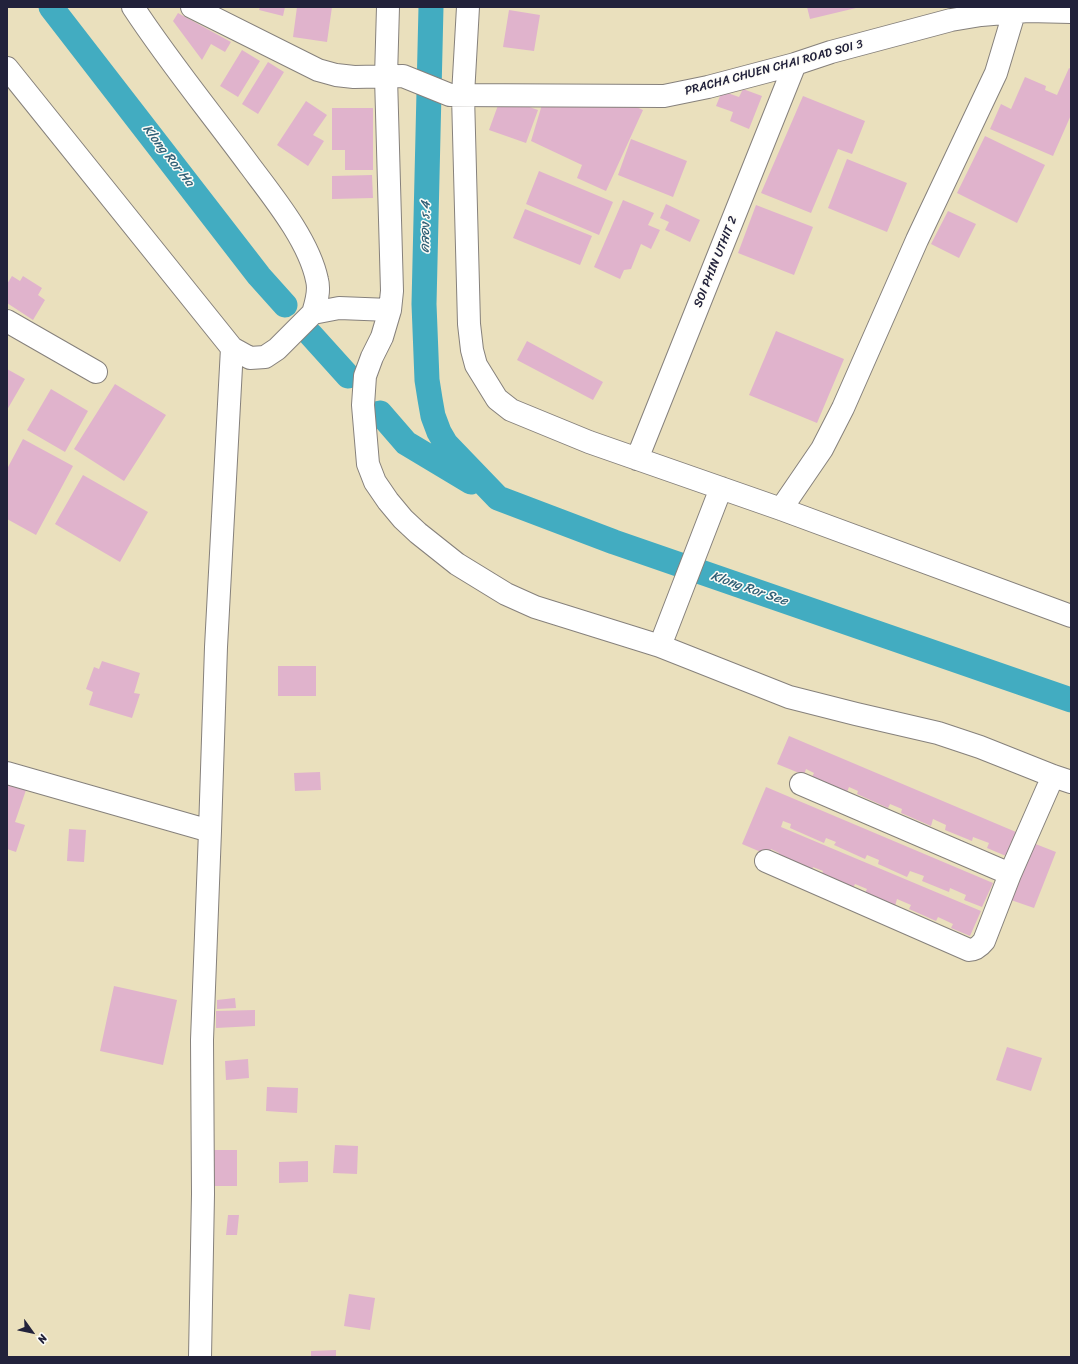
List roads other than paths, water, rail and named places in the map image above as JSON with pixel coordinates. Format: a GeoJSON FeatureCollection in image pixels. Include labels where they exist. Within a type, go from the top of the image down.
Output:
{"type":"FeatureCollection","features":[{"type":"Feature","properties":{"kind":"street"},"geometry":{"type":"LineString","coordinates":[[7,68],[232,348],[250,358],[269,355],[313,313],[317,298],[318,282],[315,272],[301,240],[274,198],[133,7]]}},
{"type":"Feature","properties":{"kind":"street"},"geometry":{"type":"LineString","coordinates":[[192,7],[318,70],[336,75],[354,77],[394,76],[456,95]]}},
{"type":"Feature","properties":{"kind":"street"},"geometry":{"type":"LineString","coordinates":[[388,7],[394,76],[392,291],[390,310],[382,337],[365,376],[363,405],[368,464],[375,482],[403,519],[457,564],[506,594],[547,611],[660,646],[789,697],[938,733],[980,747],[1062,779],[1010,874],[984,941],[977,948],[969,950],[766,861]]}},
{"type":"Feature","properties":{"kind":"street"},"geometry":{"type":"LineString","coordinates":[[468,7],[456,95],[469,324],[472,350],[476,365],[497,399],[511,410],[589,442],[781,509],[1071,616]]}},
{"type":"Feature","properties":{"kind":"street"},"geometry":{"type":"LineString","coordinates":[[781,509],[822,449],[843,408],[917,240],[996,73],[1023,10]]}},
{"type":"Feature","properties":{"kind":"street","name":"PRACHA CHUEN CHAI ROAD SOI 3"},"geometry":{"type":"LineString","coordinates":[[456,95],[664,96],[708,87],[795,64],[831,52],[951,20],[1023,10],[1071,12]]}},
{"type":"Feature","properties":{"kind":"street","name":"SOI PHIN UTHIT 2"},"geometry":{"type":"LineString","coordinates":[[637,459],[795,64]]}},
{"type":"Feature","properties":{"kind":"street"},"geometry":{"type":"LineString","coordinates":[[313,313],[339,308],[390,310]]}},
{"type":"Feature","properties":{"kind":"street"},"geometry":{"type":"LineString","coordinates":[[7,321],[96,372]]}},
{"type":"Feature","properties":{"kind":"street"},"geometry":{"type":"LineString","coordinates":[[200,1357],[203,1194],[202,1040],[216,648],[232,348]]}},
{"type":"Feature","properties":{"kind":"street"},"geometry":{"type":"LineString","coordinates":[[660,646],[721,488]]}},
{"type":"Feature","properties":{"kind":"street"},"geometry":{"type":"LineString","coordinates":[[7,773],[210,831]]}},
{"type":"Feature","properties":{"kind":"street"},"geometry":{"type":"LineString","coordinates":[[801,784],[1010,874]]}},
{"type":"Feature","properties":{"kind":"waterway","name":"Klong Ror Ha"},"geometry":{"type":"LineString","coordinates":[[51,7],[259,276],[285,305]]}},
{"type":"Feature","properties":{"kind":"waterway","name":"Klong Ror See"},"geometry":{"type":"LineString","coordinates":[[431,7],[424,304],[427,380],[433,416],[439,432],[446,444],[498,498],[614,542],[1071,700]]}},
{"type":"Feature","properties":{"kind":"waterway"},"geometry":{"type":"LineString","coordinates":[[311,335],[348,376]]}},
{"type":"Feature","properties":{"kind":"waterway"},"geometry":{"type":"LineString","coordinates":[[380,413],[406,443],[471,482]]}},
{"type":"Feature","properties":{"kind":"water label","name":"คลอง ร.4"},"geometry":{"type":"Point","coordinates":[426,227]}}]}
